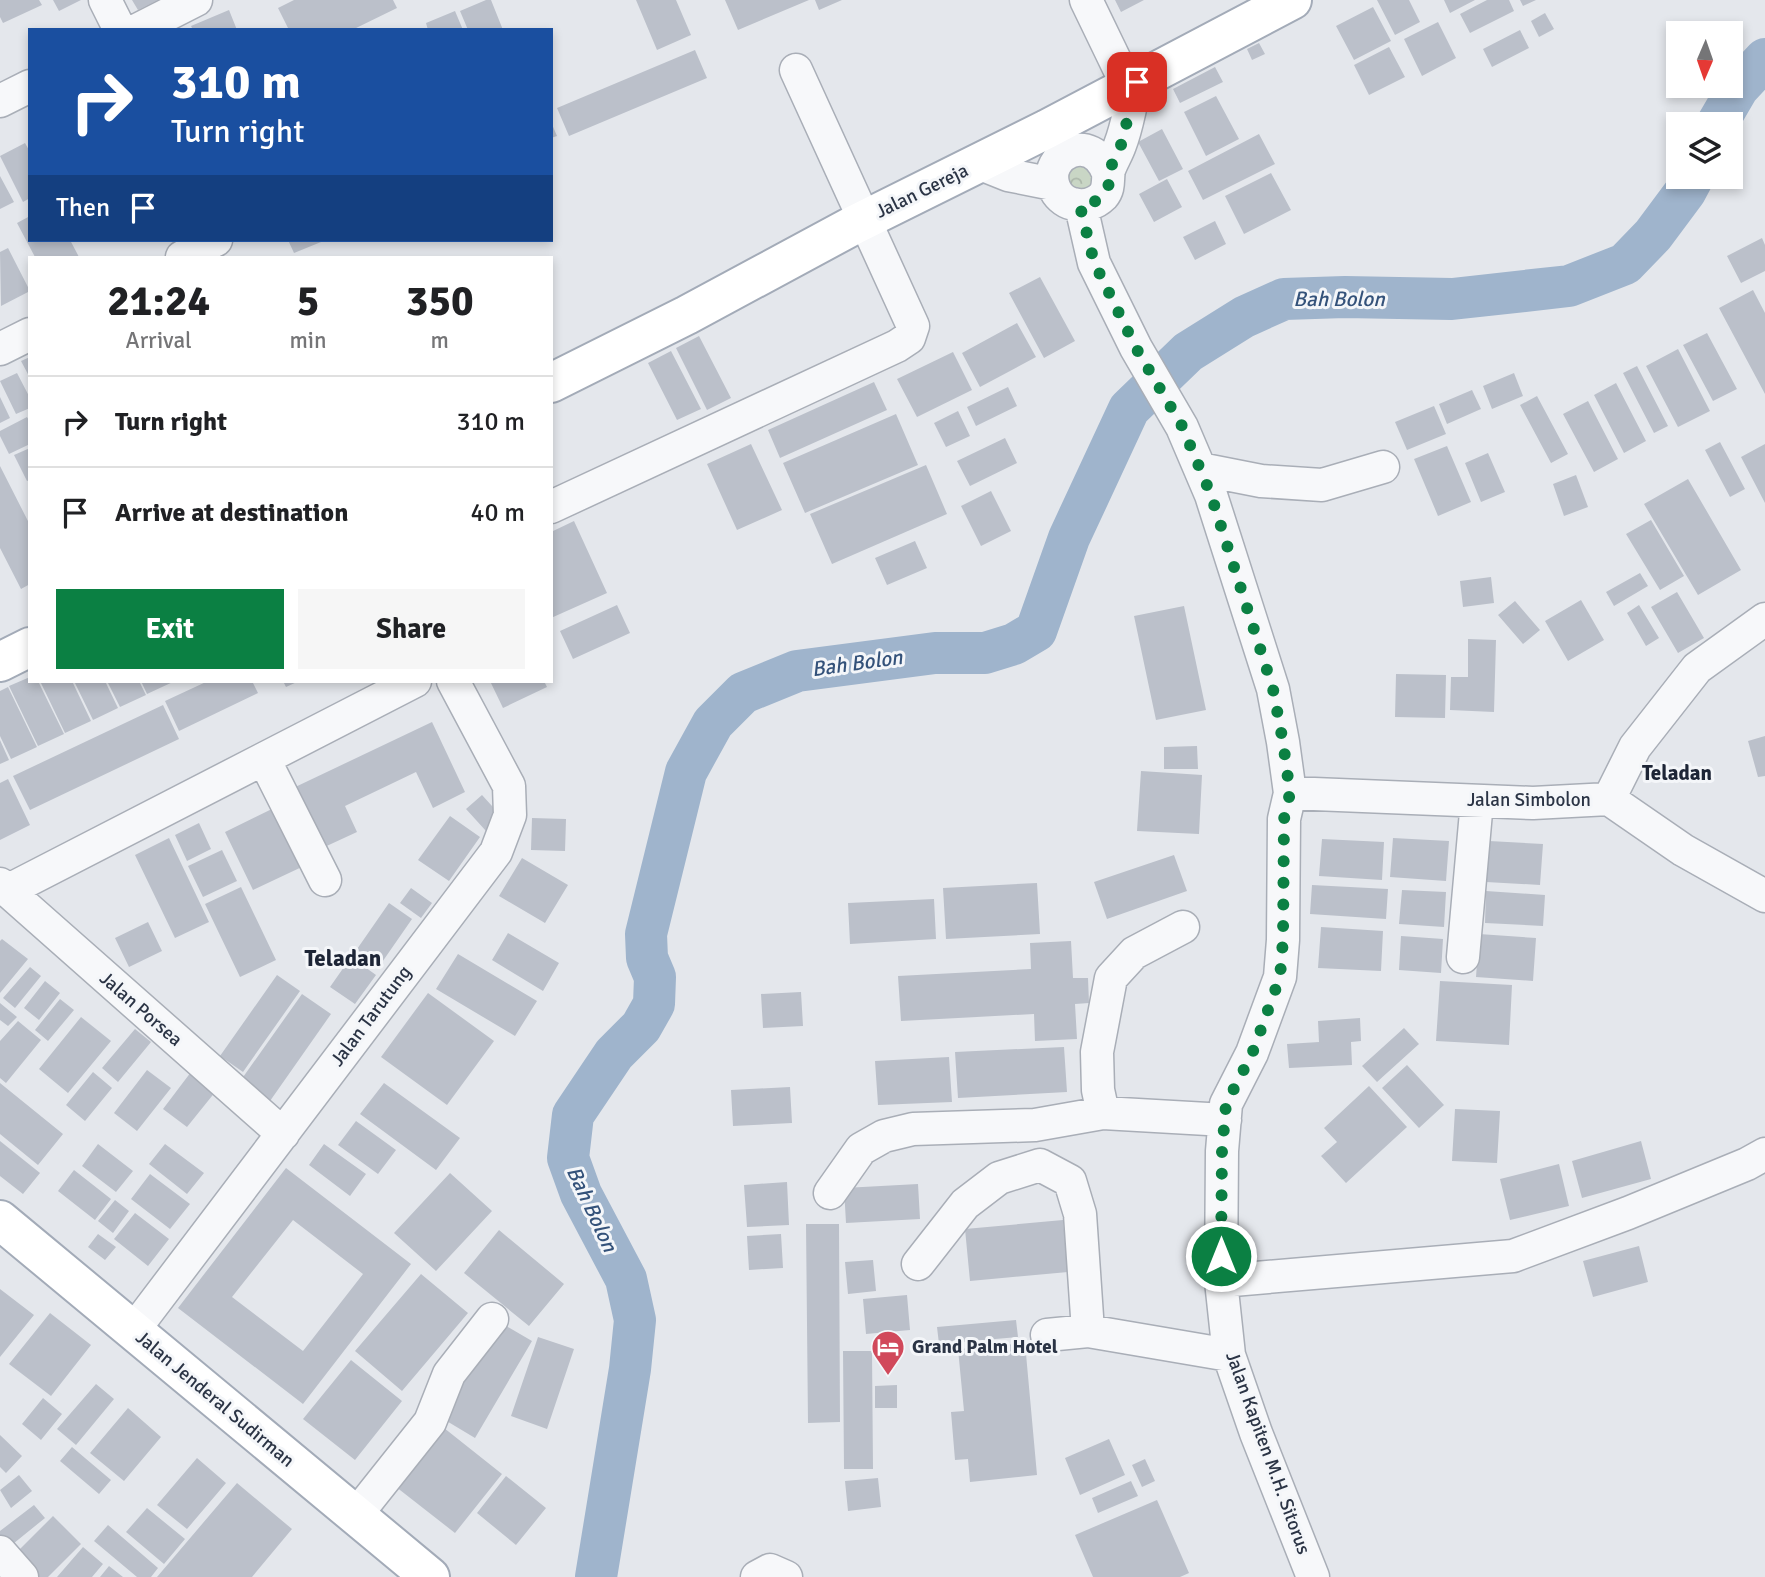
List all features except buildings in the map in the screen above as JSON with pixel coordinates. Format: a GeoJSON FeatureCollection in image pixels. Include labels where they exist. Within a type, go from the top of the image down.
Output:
{"type":"FeatureCollection","features":[{"type":"Feature","properties":{"kind":"main road","name":"Jalan Gereja"},"geometry":{"type":"LineString","coordinates":[[553,382],[978,163],[1058,140],[1133,85],[1292,0]]}},
{"type":"Feature","properties":{"kind":"main road"},"geometry":{"type":"LineString","coordinates":[[0,662],[28,648]]}},
{"type":"Feature","properties":{"kind":"main road","name":"Jalan Jenderal Sudirman"},"geometry":{"type":"LineString","coordinates":[[0,1220],[428,1576]]}},
{"type":"Feature","properties":{"kind":"street"},"geometry":{"type":"LineString","coordinates":[[105,0],[119,28]]}},
{"type":"Feature","properties":{"kind":"street"},"geometry":{"type":"LineString","coordinates":[[141,28],[196,0]]}},
{"type":"Feature","properties":{"kind":"street"},"geometry":{"type":"LineString","coordinates":[[1086,0],[1133,85],[1121,145],[1108,173]]}},
{"type":"Feature","properties":{"kind":"street"},"geometry":{"type":"LineString","coordinates":[[553,506],[897,346],[909,338],[913,326],[796,70]]}},
{"type":"Feature","properties":{"kind":"street"},"geometry":{"type":"LineString","coordinates":[[0,101],[28,87]]}},
{"type":"Feature","properties":{"kind":"street"},"geometry":{"type":"LineString","coordinates":[[1058,140],[1093,152],[1103,160],[1109,184],[1103,195],[1093,203],[1080,206],[1068,203],[1058,195],[1053,184],[1053,171],[1059,160],[1058,140]]}},
{"type":"Feature","properties":{"kind":"street"},"geometry":{"type":"LineString","coordinates":[[978,163],[1008,175],[1053,184]]}},
{"type":"Feature","properties":{"kind":"street","name":"Jalan Kapiten M.H. Sitorus"},"geometry":{"type":"LineString","coordinates":[[1080,206],[1094,262],[1136,348],[1182,426],[1211,495],[1273,689],[1290,793],[1284,819],[1280,977],[1252,1054],[1226,1104],[1222,1151],[1220,1281],[1229,1354],[1256,1433],[1313,1577]]}},
{"type":"Feature","properties":{"kind":"street"},"geometry":{"type":"LineString","coordinates":[[184,256],[212,242]]}},
{"type":"Feature","properties":{"kind":"street"},"geometry":{"type":"LineString","coordinates":[[0,349],[28,335]]}},
{"type":"Feature","properties":{"kind":"street"},"geometry":{"type":"LineString","coordinates":[[1200,470],[1261,481],[1322,485],[1383,467]]}},
{"type":"Feature","properties":{"kind":"street","name":"Jalan Simbolon"},"geometry":{"type":"LineString","coordinates":[[1290,793],[1533,803],[1609,799],[1635,747],[1697,668],[1765,619]]}},
{"type":"Feature","properties":{"kind":"street"},"geometry":{"type":"LineString","coordinates":[[3,888],[411,683]]}},
{"type":"Feature","properties":{"kind":"street","name":"Jalan Tarutung"},"geometry":{"type":"LineString","coordinates":[[133,1331],[496,852],[510,815],[509,786],[454,683]]}},
{"type":"Feature","properties":{"kind":"street"},"geometry":{"type":"LineString","coordinates":[[264,759],[325,880]]}},
{"type":"Feature","properties":{"kind":"street"},"geometry":{"type":"LineString","coordinates":[[1609,799],[1683,850],[1765,896]]}},
{"type":"Feature","properties":{"kind":"street"},"geometry":{"type":"LineString","coordinates":[[1463,957],[1477,801]]}},
{"type":"Feature","properties":{"kind":"street","name":"Jalan Porsea"},"geometry":{"type":"LineString","coordinates":[[3,888],[283,1133]]}},
{"type":"Feature","properties":{"kind":"street"},"geometry":{"type":"LineString","coordinates":[[1103,1113],[1098,1090],[1097,1052],[1111,978],[1134,953],[1183,927]]}},
{"type":"Feature","properties":{"kind":"street"},"geometry":{"type":"LineString","coordinates":[[830,1193],[861,1149],[884,1136],[913,1129],[1035,1125],[1103,1113],[1225,1120]]}},
{"type":"Feature","properties":{"kind":"street"},"geometry":{"type":"LineString","coordinates":[[1220,1281],[1513,1256],[1628,1213],[1765,1154]]}},
{"type":"Feature","properties":{"kind":"street"},"geometry":{"type":"LineString","coordinates":[[918,1264],[965,1204],[999,1178],[1040,1165],[1070,1181],[1080,1214],[1088,1331]]}},
{"type":"Feature","properties":{"kind":"street"},"geometry":{"type":"LineString","coordinates":[[356,1515],[430,1422],[449,1374],[492,1319]]}},
{"type":"Feature","properties":{"kind":"street"},"geometry":{"type":"LineString","coordinates":[[1047,1335],[1088,1331],[1229,1354]]}},
{"type":"Feature","properties":{"kind":"street"},"geometry":{"type":"LineString","coordinates":[[0,1552],[22,1577]]}},
{"type":"Feature","properties":{"kind":"street"},"geometry":{"type":"LineString","coordinates":[[757,1577],[770,1570],[786,1577]]}},
{"type":"Feature","properties":{"kind":"green space"},"geometry":{"type":"Polygon","coordinates":[[[1077,152],[1107,180],[1073,203],[1058,165],[1077,152]]]}},
{"type":"Feature","properties":{"kind":"waterway","name":"Bah Bolon"},"geometry":{"type":"LineString","coordinates":[[1724,112],[1738,88],[1765,59]]}},
{"type":"Feature","properties":{"kind":"waterway","name":"Bah Bolon"},"geometry":{"type":"LineString","coordinates":[[596,1577],[630,1369],[635,1320],[626,1279],[581,1194],[568,1158],[573,1115],[614,1054],[641,1027],[654,1004],[655,977],[647,958],[646,934],[686,772],[713,723],[743,693],[797,671],[935,653],[985,653],[1014,644],[1036,631],[1069,538],[1129,409],[1188,352],[1244,317],[1284,299],[1452,299],[1569,286],[1625,264],[1653,235],[1687,189]]}},
{"type":"Feature","properties":{"kind":"place","name":"Grand Palm Hotel"},"geometry":{"type":"Point","coordinates":[888,1377]}},
{"type":"Feature","properties":{"kind":"district","name":"Teladan"},"geometry":{"type":"Point","coordinates":[1677,773]}},
{"type":"Feature","properties":{"kind":"district","name":"Teladan"},"geometry":{"type":"Point","coordinates":[343,958]}},
{"type":"Feature","properties":{"kind":"route"},"geometry":{"type":"LineString","coordinates":[[1137,82],[1121,145],[1108,173],[1109,184],[1103,195],[1093,203],[1080,206],[1094,262],[1136,348],[1182,426],[1211,495],[1273,689],[1290,793],[1284,819],[1280,977],[1252,1054],[1226,1104],[1222,1151],[1221,1256]]}}]}
